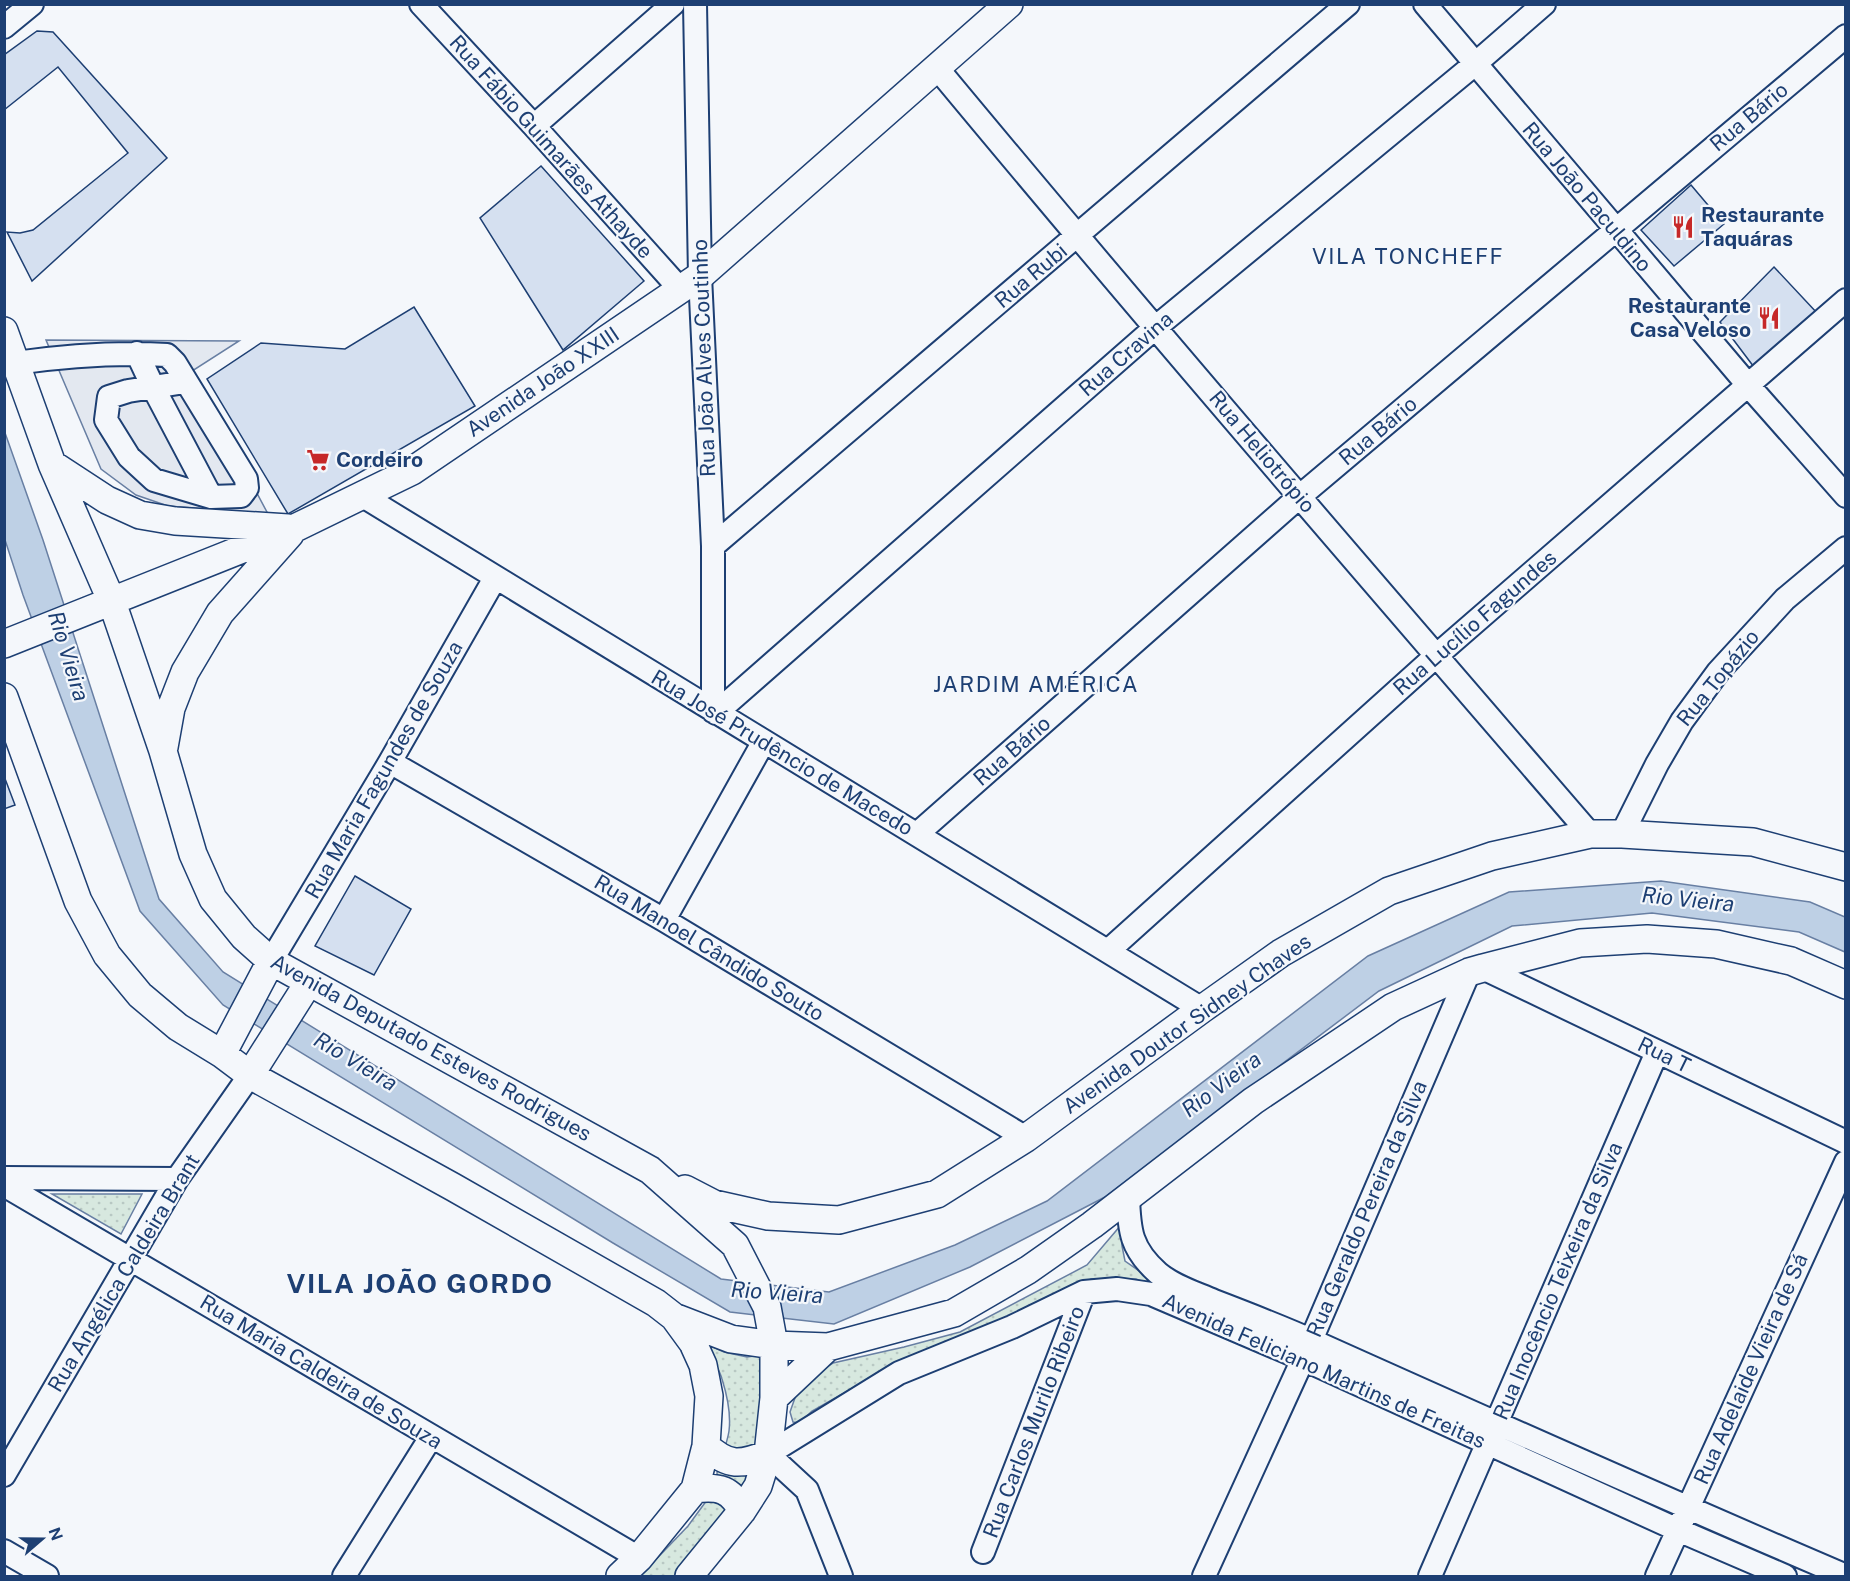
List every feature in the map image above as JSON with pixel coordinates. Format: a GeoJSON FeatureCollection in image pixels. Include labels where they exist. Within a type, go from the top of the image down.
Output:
{"type":"FeatureCollection","features":[{"type":"Feature","properties":{"kind":"main road","name":"Avenida João XXIII"},"geometry":{"type":"LineString","coordinates":[[15,640],[295,528],[412,471],[690,283],[1009,4]]}},
{"type":"Feature","properties":{"kind":"main road","name":"Avenida Deputado Esteves Rodrigues"},"geometry":{"type":"LineString","coordinates":[[4,331],[52,464],[112,602],[163,751],[193,854],[213,899],[267,968],[650,1170],[735,1245],[766,1306],[774,1345],[774,1398],[768,1454],[758,1486],[742,1512],[689,1576]]}},
{"type":"Feature","properties":{"kind":"main road"},"geometry":{"type":"LineString","coordinates":[[52,464],[107,500],[140,514],[175,521],[295,528]]}},
{"type":"Feature","properties":{"kind":"main road"},"geometry":{"type":"LineString","coordinates":[[163,751],[171,708],[185,672],[220,613],[295,528]]}},
{"type":"Feature","properties":{"kind":"main road"},"geometry":{"type":"LineString","coordinates":[[4,697],[78,901],[107,955],[140,994],[178,1027],[226,1048],[254,1068],[656,1303],[674,1317],[693,1343],[703,1365],[709,1396],[706,1446],[695,1489],[629,1567]]}},
{"type":"Feature","properties":{"kind":"main road","name":"Avenida Doutor Sidney Chaves"},"geometry":{"type":"LineString","coordinates":[[650,1170],[714,1204],[768,1216],[839,1220],[937,1194],[1026,1138],[1281,953],[1389,891],[1492,856],[1590,834],[1622,834],[1753,842],[1845,867]]}},
{"type":"Feature","properties":{"kind":"main road"},"geometry":{"type":"LineString","coordinates":[[674,1317],[731,1339],[774,1345],[828,1347],[954,1313],[1028,1270],[1092,1225],[1253,1101],[1393,1007],[1476,970],[1580,943],[1647,939],[1716,944],[1791,961],[1845,985]]}},
{"type":"Feature","properties":{"kind":"main road"},"geometry":{"type":"LineString","coordinates":[[226,1048],[267,968]]}},
{"type":"Feature","properties":{"kind":"main road"},"geometry":{"type":"LineString","coordinates":[[254,1068],[305,989]]}},
{"type":"Feature","properties":{"kind":"main road"},"geometry":{"type":"LineString","coordinates":[[774,1398],[828,1347]]}},
{"type":"Feature","properties":{"kind":"main road"},"geometry":{"type":"LineString","coordinates":[[706,1446],[729,1462],[740,1463],[768,1454]]}},
{"type":"Feature","properties":{"kind":"main road"},"geometry":{"type":"LineString","coordinates":[[695,1489],[718,1488],[729,1493],[737,1500],[742,1512]]}},
{"type":"Feature","properties":{"kind":"street"},"geometry":{"type":"LineString","coordinates":[[4,27],[33,4]]}},
{"type":"Feature","properties":{"kind":"street","name":"Rua Fábio Guimarães Athayde"},"geometry":{"type":"LineString","coordinates":[[421,4],[534,126],[690,283]]}},
{"type":"Feature","properties":{"kind":"street"},"geometry":{"type":"LineString","coordinates":[[534,126],[674,4]]}},
{"type":"Feature","properties":{"kind":"street","name":"Rua João Alves Coutinho"},"geometry":{"type":"LineString","coordinates":[[695,4],[690,283],[712,546],[715,712]]}},
{"type":"Feature","properties":{"kind":"street","name":"Rua Rubi"},"geometry":{"type":"LineString","coordinates":[[712,546],[1348,4]]}},
{"type":"Feature","properties":{"kind":"street","name":"Rua João Paculdino"},"geometry":{"type":"LineString","coordinates":[[1425,4],[1748,386],[1845,496]]}},
{"type":"Feature","properties":{"kind":"street","name":"Rua Cravina"},"geometry":{"type":"LineString","coordinates":[[715,712],[1156,327],[1475,64],[1544,4]]}},
{"type":"Feature","properties":{"kind":"street","name":"Rua Bário"},"geometry":{"type":"LineString","coordinates":[[917,834],[1299,497],[1845,36]]}},
{"type":"Feature","properties":{"kind":"street","name":"Rua Heliotrópio"},"geometry":{"type":"LineString","coordinates":[[937,68],[1077,237],[1590,834]]}},
{"type":"Feature","properties":{"kind":"street","name":"Rua Lucílio Fagundes"},"geometry":{"type":"LineString","coordinates":[[1108,951],[1436,656],[1845,300]]}},
{"type":"Feature","properties":{"kind":"street"},"geometry":{"type":"LineString","coordinates":[[15,363],[53,358],[137,353],[167,355],[175,363],[246,479],[248,488],[241,496],[211,497],[154,480],[129,457],[106,420],[109,397],[128,391],[185,382]]}},
{"type":"Feature","properties":{"kind":"street"},"geometry":{"type":"LineString","coordinates":[[137,353],[211,497]]}},
{"type":"Feature","properties":{"kind":"street","name":"Rua José Prudêncio de Macedo"},"geometry":{"type":"LineString","coordinates":[[363,496],[1202,1009]]}},
{"type":"Feature","properties":{"kind":"street","name":"Rua Topázio"},"geometry":{"type":"LineString","coordinates":[[1622,834],[1657,764],[1682,721],[1718,672],[1785,599],[1845,548]]}},
{"type":"Feature","properties":{"kind":"street","name":"Rua Maria Fagundes de Souza"},"geometry":{"type":"LineString","coordinates":[[267,968],[390,762],[495,578]]}},
{"type":"Feature","properties":{"kind":"street"},"geometry":{"type":"LineString","coordinates":[[663,920],[764,741]]}},
{"type":"Feature","properties":{"kind":"street","name":"Rua Manoel Cândido Souto"},"geometry":{"type":"LineString","coordinates":[[390,762],[663,920],[1026,1138]]}},
{"type":"Feature","properties":{"kind":"street","name":"Rua T"},"geometry":{"type":"LineString","coordinates":[[1476,970],[1658,1052],[1845,1142]]}},
{"type":"Feature","properties":{"kind":"street","name":"Rua Geraldo Pereira da Silva"},"geometry":{"type":"LineString","coordinates":[[1204,1576],[1476,970]]}},
{"type":"Feature","properties":{"kind":"street","name":"Rua Inocêncio Teixeira da Silva"},"geometry":{"type":"LineString","coordinates":[[1430,1576],[1658,1052]]}},
{"type":"Feature","properties":{"kind":"street","name":"Rua Angélica Caldeira Brant"},"geometry":{"type":"LineString","coordinates":[[4,1476],[177,1179],[254,1068]]}},
{"type":"Feature","properties":{"kind":"street","name":"Rua Adelaide Vieira de Sá"},"geometry":{"type":"LineString","coordinates":[[1657,1576],[1845,1162]]}},
{"type":"Feature","properties":{"kind":"street"},"geometry":{"type":"LineString","coordinates":[[4,1178],[177,1179]]}},
{"type":"Feature","properties":{"kind":"street","name":"Rua Maria Caldeira de Souza"},"geometry":{"type":"LineString","coordinates":[[4,1185],[431,1437],[629,1567]]}},
{"type":"Feature","properties":{"kind":"street","name":"Avenida Feliciano Martins de Freitas"},"geometry":{"type":"LineString","coordinates":[[1128,1196],[1129,1222],[1134,1242],[1142,1258],[1160,1275],[1488,1444],[1785,1576]]}},
{"type":"Feature","properties":{"kind":"street","name":"Avenida Feliciano Martins de Freitas"},"geometry":{"type":"LineString","coordinates":[[768,1454],[899,1374],[1012,1327],[1084,1292],[1117,1289],[1151,1294],[1307,1349],[1497,1423],[1688,1509],[1845,1576]]}},
{"type":"Feature","properties":{"kind":"street","name":"Rua Carlos Murilo Ribeiro"},"geometry":{"type":"LineString","coordinates":[[983,1551],[1084,1292]]}},
{"type":"Feature","properties":{"kind":"street"},"geometry":{"type":"LineString","coordinates":[[344,1576],[431,1437]]}},
{"type":"Feature","properties":{"kind":"street"},"geometry":{"type":"LineString","coordinates":[[768,1454],[807,1490],[841,1576]]}},
{"type":"Feature","properties":{"kind":"street"},"geometry":{"type":"LineString","coordinates":[[4,1551],[47,1576]]}},
{"type":"Feature","properties":{"kind":"shaded area"},"geometry":{"type":"Polygon","coordinates":[[[46,340],[239,341],[192,371],[268,514],[168,506],[136,495],[101,469],[46,340]]]}},
{"type":"Feature","properties":{"kind":"shaded area"},"geometry":{"type":"Polygon","coordinates":[[[52,1194],[142,1194],[121,1234],[52,1194]]]}},
{"type":"Feature","properties":{"kind":"shaded area"},"geometry":{"type":"Polygon","coordinates":[[[1121,1225],[1125,1261],[1168,1291],[1136,1279],[1091,1279],[1068,1292],[876,1375],[812,1411],[799,1423],[793,1422],[790,1412],[796,1395],[813,1375],[833,1363],[960,1332],[1087,1265],[1121,1225]]]}},
{"type":"Feature","properties":{"kind":"shaded area"},"geometry":{"type":"Polygon","coordinates":[[[710,1348],[747,1357],[761,1355],[763,1414],[745,1488],[732,1480],[717,1479],[729,1431],[729,1418],[724,1385],[710,1348]]]}},
{"type":"Feature","properties":{"kind":"shaded area"},"geometry":{"type":"Polygon","coordinates":[[[714,1498],[728,1508],[676,1576],[640,1576],[688,1526],[707,1500],[714,1498]]]}},
{"type":"Feature","properties":{"kind":"water","name":"Rio Vieira"},"geometry":{"type":"Polygon","coordinates":[[[4,430],[43,540],[159,899],[223,972],[721,1279],[829,1292],[955,1245],[1047,1201],[1368,956],[1509,892],[1661,881],[1810,902],[1845,917],[1845,952],[1799,932],[1652,913],[1512,926],[1379,991],[1105,1197],[970,1267],[834,1324],[730,1312],[223,1005],[140,911],[23,595],[5,540],[4,430]]]}},
{"type":"Feature","properties":{"kind":"building"},"geometry":{"type":"Polygon","coordinates":[[[37,31],[53,32],[167,158],[32,281],[7,232],[20,233],[33,230],[128,153],[58,67],[4,110],[4,55],[37,31]]]}},
{"type":"Feature","properties":{"kind":"building"},"geometry":{"type":"Polygon","coordinates":[[[541,166],[644,281],[563,350],[480,218],[541,166]]]}},
{"type":"Feature","properties":{"kind":"building","name":"Restaurante Taquáras"},"geometry":{"type":"Polygon","coordinates":[[[1691,185],[1724,224],[1674,266],[1641,230],[1691,185]]]}},
{"type":"Feature","properties":{"kind":"building","name":"Restaurante Casa Veloso"},"geometry":{"type":"Polygon","coordinates":[[[1774,267],[1818,314],[1760,375],[1720,322],[1774,267]]]}},
{"type":"Feature","properties":{"kind":"building","name":"Cordeiro"},"geometry":{"type":"Polygon","coordinates":[[[414,307],[475,406],[288,514],[207,379],[261,343],[345,349],[414,307]]]}},
{"type":"Feature","properties":{"kind":"building"},"geometry":{"type":"Polygon","coordinates":[[[4,776],[15,805],[4,809],[4,776]]]}},
{"type":"Feature","properties":{"kind":"building"},"geometry":{"type":"Polygon","coordinates":[[[355,876],[411,909],[374,975],[315,946],[355,876]]]}},
{"type":"Feature","properties":{"kind":"place","name":"Restaurante Taquáras"},"geometry":{"type":"Point","coordinates":[1683,227]}},
{"type":"Feature","properties":{"kind":"place","name":"Restaurante Casa Veloso"},"geometry":{"type":"Point","coordinates":[1769,318]}},
{"type":"Feature","properties":{"kind":"place","name":"Cordeiro"},"geometry":{"type":"Point","coordinates":[318,460]}},
{"type":"Feature","properties":{"kind":"district","name":"VILA TONCHEFF"},"geometry":{"type":"Point","coordinates":[1408,256]}},
{"type":"Feature","properties":{"kind":"district","name":"JARDIM AMÉRICA"},"geometry":{"type":"Point","coordinates":[1036,684]}},
{"type":"Feature","properties":{"kind":"district","name":"VILA JOÃO GORDO"},"geometry":{"type":"Point","coordinates":[420,1284]}}]}
